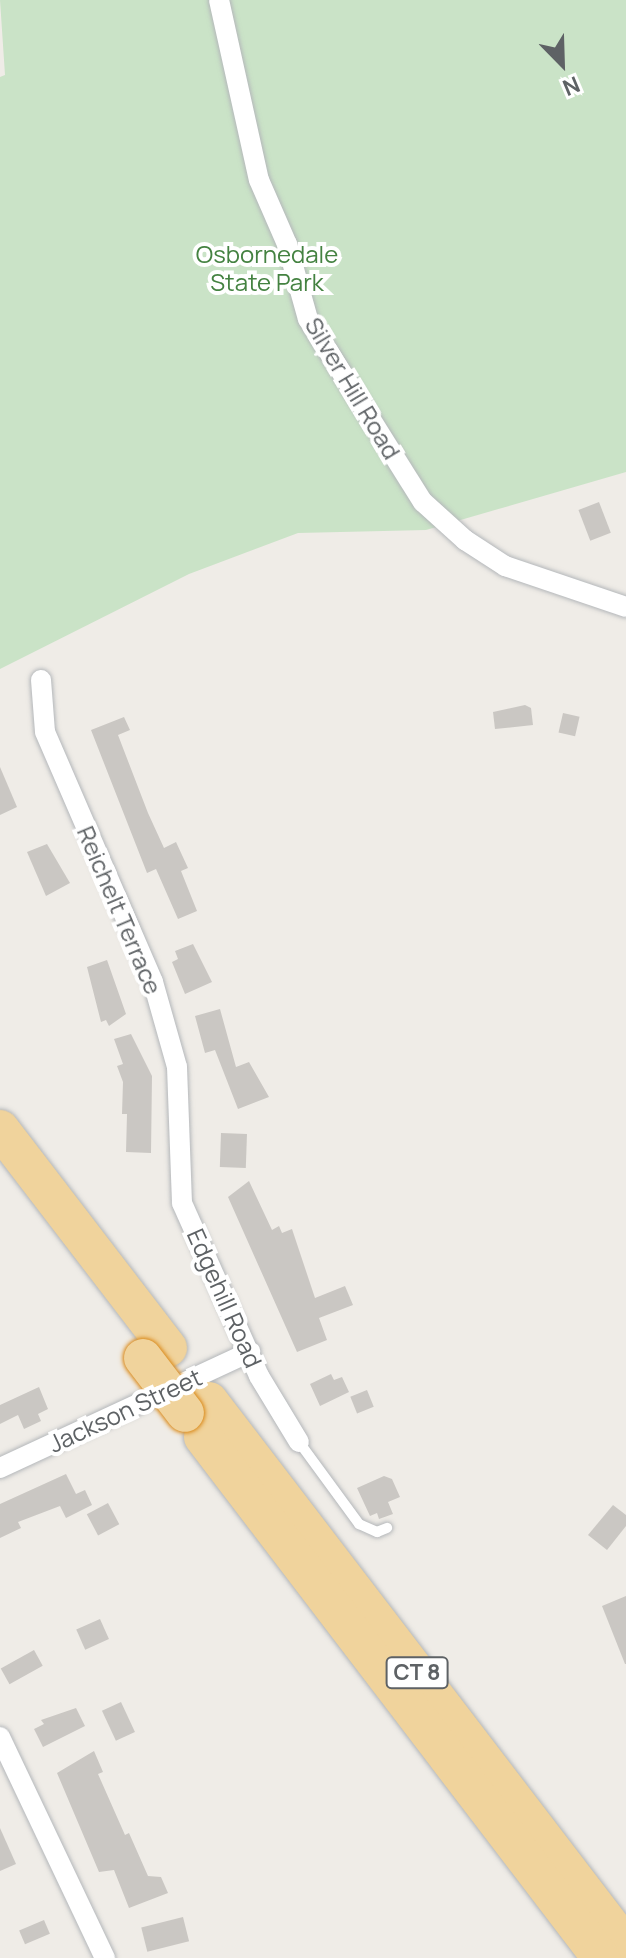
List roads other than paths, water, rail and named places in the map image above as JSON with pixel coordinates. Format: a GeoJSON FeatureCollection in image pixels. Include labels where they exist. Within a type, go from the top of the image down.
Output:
{"type":"FeatureCollection","features":[{"type":"Feature","properties":{"kind":"highway","name":"CT 8"},"geometry":{"type":"LineString","coordinates":[[0,1129],[156,1353],[601,1958]]}},
{"type":"Feature","properties":{"kind":"highway","name":"CT 8"},"geometry":{"type":"LineString","coordinates":[[0,1170],[156,1353]]}},
{"type":"Feature","properties":{"kind":"highway","name":"CT 8"},"geometry":{"type":"LineString","coordinates":[[197,1407],[626,1946]]}},
{"type":"Feature","properties":{"kind":"street","name":"Silver Hill Road"},"geometry":{"type":"LineString","coordinates":[[219,0],[259,180],[287,244],[308,319],[423,502],[465,540],[505,566],[626,607]]}},
{"type":"Feature","properties":{"kind":"street","name":"Reichelt Terrace"},"geometry":{"type":"LineString","coordinates":[[41,680],[45,732],[153,982],[177,1067],[183,1145]]}},
{"type":"Feature","properties":{"kind":"street","name":"Edgehill Road"},"geometry":{"type":"LineString","coordinates":[[183,1145],[182,1203],[250,1352],[299,1442]]}},
{"type":"Feature","properties":{"kind":"street","name":"Jackson Street"},"geometry":{"type":"LineString","coordinates":[[0,1468],[250,1352]]}},
{"type":"Feature","properties":{"kind":"street"},"geometry":{"type":"LineString","coordinates":[[0,1737],[105,1958]]}},
{"type":"Feature","properties":{"kind":"lane"},"geometry":{"type":"LineString","coordinates":[[299,1442],[359,1524],[377,1532],[387,1528]]}},
{"type":"Feature","properties":{"kind":"park label","name":"Osbornedale State Park"},"geometry":{"type":"Point","coordinates":[267,268]}}]}
